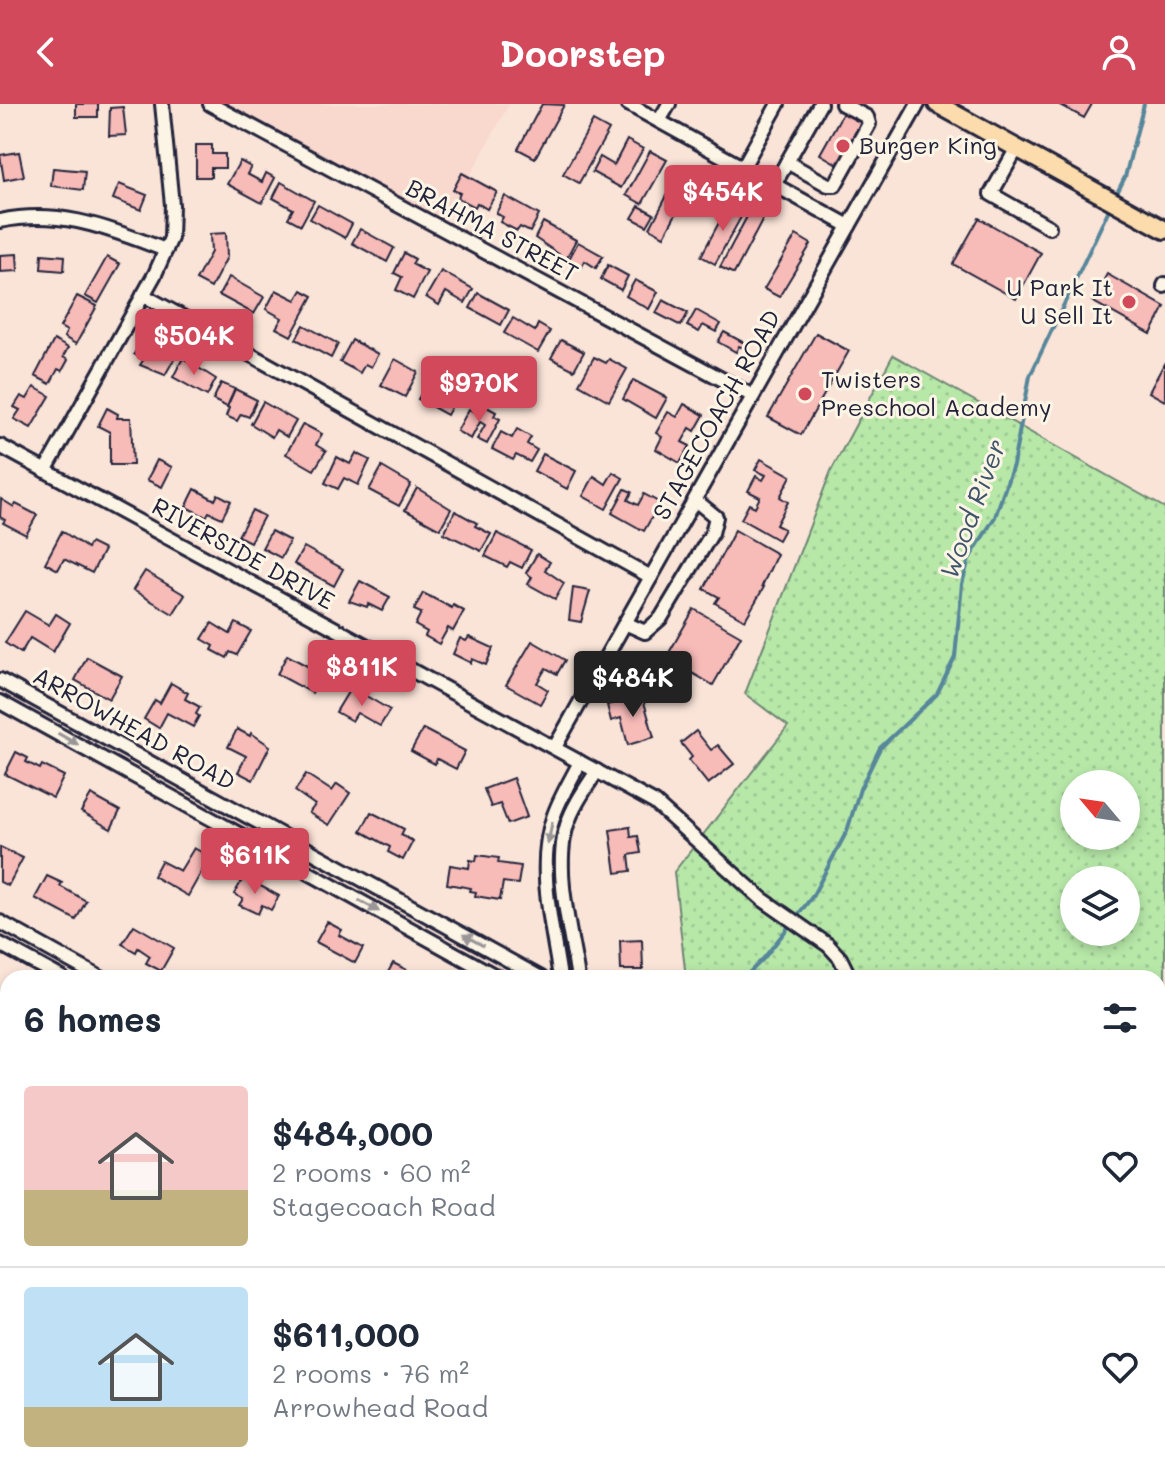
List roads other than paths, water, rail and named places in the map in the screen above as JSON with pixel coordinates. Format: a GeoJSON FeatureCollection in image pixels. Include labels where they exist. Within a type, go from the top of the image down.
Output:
{"type":"FeatureCollection","features":[{"type":"Feature","properties":{"kind":"main road"},"geometry":{"type":"LineString","coordinates":[[944,105],[1165,230]]}},
{"type":"Feature","properties":{"kind":"street"},"geometry":{"type":"LineString","coordinates":[[45,471],[143,295],[171,238],[172,205],[162,104]]}},
{"type":"Feature","properties":{"kind":"street","name":"BRAHMA STREET"},"geometry":{"type":"LineString","coordinates":[[210,104],[753,396]]}},
{"type":"Feature","properties":{"kind":"street"},"geometry":{"type":"LineString","coordinates":[[628,104],[849,226]]}},
{"type":"Feature","properties":{"kind":"street"},"geometry":{"type":"LineString","coordinates":[[659,121],[669,104]]}},
{"type":"Feature","properties":{"kind":"street"},"geometry":{"type":"LineString","coordinates":[[743,167],[778,104]]}},
{"type":"Feature","properties":{"kind":"street"},"geometry":{"type":"LineString","coordinates":[[774,185],[820,104]]}},
{"type":"Feature","properties":{"kind":"street"},"geometry":{"type":"LineString","coordinates":[[787,162],[828,185],[835,185],[869,124],[867,117],[842,104]]}},
{"type":"Feature","properties":{"kind":"street","name":"STAGECOACH ROAD"},"geometry":{"type":"LineString","coordinates":[[555,747],[918,104]]}},
{"type":"Feature","properties":{"kind":"street"},"geometry":{"type":"LineString","coordinates":[[1017,148],[991,194],[1049,227]]}},
{"type":"Feature","properties":{"kind":"street"},"geometry":{"type":"LineString","coordinates":[[0,221],[22,216],[90,222],[166,250]]}},
{"type":"Feature","properties":{"kind":"street"},"geometry":{"type":"LineString","coordinates":[[143,295],[651,577]]}},
{"type":"Feature","properties":{"kind":"street","name":"RIVERSIDE DRIVE"},"geometry":{"type":"LineString","coordinates":[[0,446],[655,803],[744,884],[811,932],[840,958],[846,970]]}},
{"type":"Feature","properties":{"kind":"street"},"geometry":{"type":"LineString","coordinates":[[625,623],[645,632],[661,618],[712,533],[716,517],[695,500]]}},
{"type":"Feature","properties":{"kind":"street","name":"ARROWHEAD ROAD"},"geometry":{"type":"LineString","coordinates":[[0,680],[526,970]]}},
{"type":"Feature","properties":{"kind":"street","name":"ARROWHEAD ROAD"},"geometry":{"type":"LineString","coordinates":[[0,702],[485,970]]}},
{"type":"Feature","properties":{"kind":"street"},"geometry":{"type":"LineString","coordinates":[[559,970],[548,890],[547,840],[553,817],[580,762]]}},
{"type":"Feature","properties":{"kind":"street"},"geometry":{"type":"LineString","coordinates":[[577,970],[561,865],[563,843],[567,824],[597,771]]}},
{"type":"Feature","properties":{"kind":"street"},"geometry":{"type":"LineString","coordinates":[[0,922],[87,970]]}},
{"type":"Feature","properties":{"kind":"street"},"geometry":{"type":"LineString","coordinates":[[0,944],[47,970]]}},
{"type":"Feature","properties":{"kind":"waterway","name":"Wood River"},"geometry":{"type":"LineString","coordinates":[[1115,197],[1125,177],[1144,104]]}},
{"type":"Feature","properties":{"kind":"waterway","name":"Wood River"},"geometry":{"type":"LineString","coordinates":[[752,970],[812,897],[847,831],[860,789],[880,748],[937,694],[955,657],[962,584],[969,559],[995,517],[1013,465],[1030,376],[1111,205]]}},
{"type":"Feature","properties":{"kind":"place","name":"Burger King"},"geometry":{"type":"Point","coordinates":[843,146]}},
{"type":"Feature","properties":{"kind":"place","name":"U Park It U Sell It"},"geometry":{"type":"Point","coordinates":[1129,302]}},
{"type":"Feature","properties":{"kind":"place","name":"Twisters Preschool Academy"},"geometry":{"type":"Point","coordinates":[805,394]}}]}
